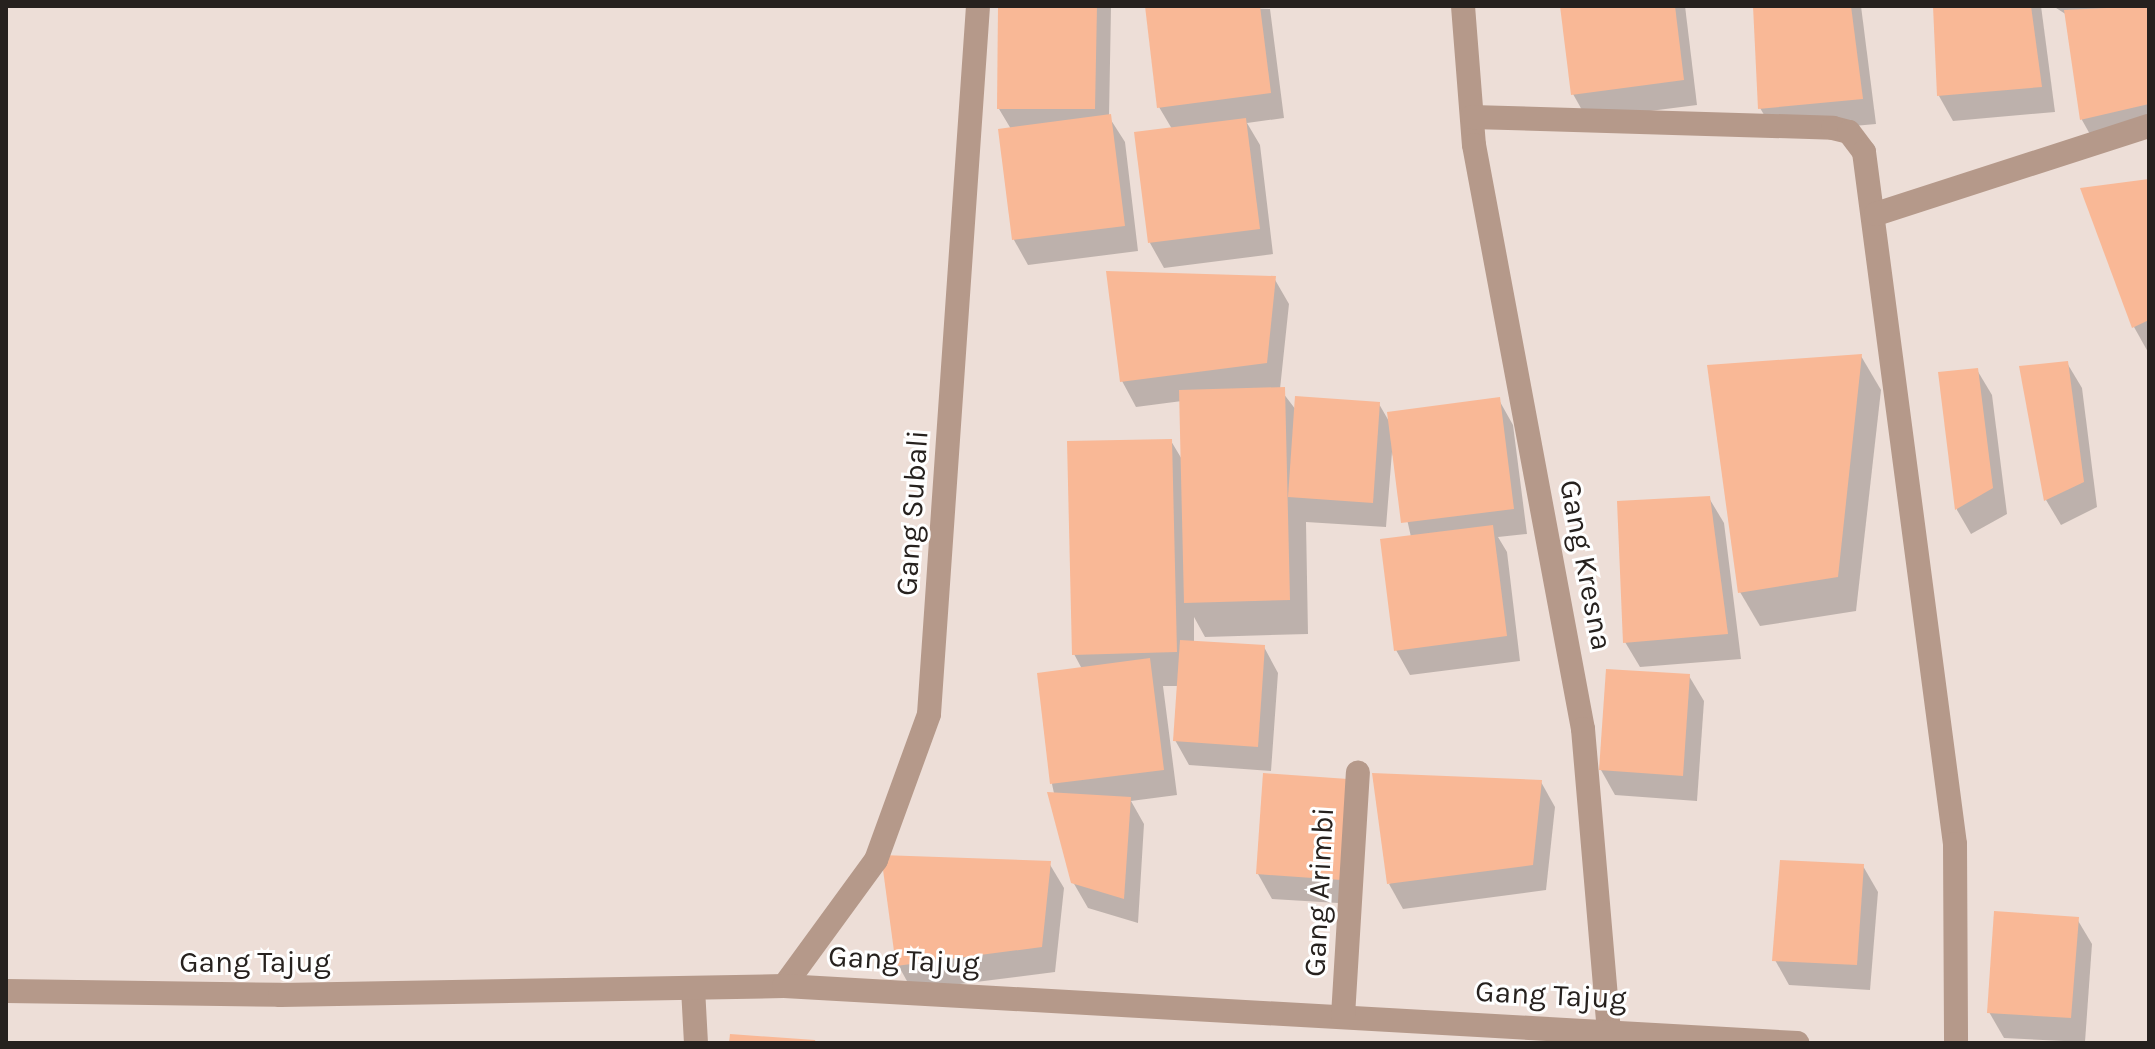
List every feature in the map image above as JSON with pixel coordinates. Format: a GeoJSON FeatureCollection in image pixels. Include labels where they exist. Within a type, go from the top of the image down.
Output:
{"type":"FeatureCollection","features":[{"type":"Feature","properties":{"kind":"street","name":"Gang Subali"},"geometry":{"type":"LineString","coordinates":[[784,986],[876,860],[929,714],[978,6]]}},
{"type":"Feature","properties":{"kind":"street","name":"Gang Kresna"},"geometry":{"type":"LineString","coordinates":[[1463,6],[1472,117],[1583,729],[1609,1030]]}},
{"type":"Feature","properties":{"kind":"street"},"geometry":{"type":"LineString","coordinates":[[1472,117],[1833,128],[1849,132],[1864,152],[1876,214],[1955,844],[1956,1043]]}},
{"type":"Feature","properties":{"kind":"street"},"geometry":{"type":"LineString","coordinates":[[1876,214],[2149,126]]}},
{"type":"Feature","properties":{"kind":"street","name":"Gang Arimbi"},"geometry":{"type":"LineString","coordinates":[[1343,1016],[1358,772]]}},
{"type":"Feature","properties":{"kind":"street","name":"Gang Tajug"},"geometry":{"type":"LineString","coordinates":[[6,991],[280,995],[784,986],[1609,1030],[1797,1043]]}},
{"type":"Feature","properties":{"kind":"street"},"geometry":{"type":"LineString","coordinates":[[693,988],[696,1043]]}},
{"type":"Feature","properties":{"kind":"building"},"geometry":{"type":"Polygon","coordinates":[[[998,6],[1097,6],[1095,109],[997,109],[998,6]]]}},
{"type":"Feature","properties":{"kind":"building"},"geometry":{"type":"Polygon","coordinates":[[[1145,6],[1260,6],[1271,93],[1157,108],[1145,6]]]}},
{"type":"Feature","properties":{"kind":"building"},"geometry":{"type":"Polygon","coordinates":[[[1560,6],[1675,6],[1684,80],[1571,95],[1560,6]]]}},
{"type":"Feature","properties":{"kind":"building"},"geometry":{"type":"Polygon","coordinates":[[[1753,6],[1851,6],[1863,99],[1758,109],[1753,6]]]}},
{"type":"Feature","properties":{"kind":"building"},"geometry":{"type":"Polygon","coordinates":[[[1933,6],[2031,6],[2042,87],[1937,96],[1933,6]]]}},
{"type":"Feature","properties":{"kind":"building"},"geometry":{"type":"Polygon","coordinates":[[[2149,6],[2149,104],[2080,120],[2064,10],[2149,6]]]}},
{"type":"Feature","properties":{"kind":"building"},"geometry":{"type":"Polygon","coordinates":[[[1111,114],[1125,226],[1012,240],[998,129],[1111,114]]]}},
{"type":"Feature","properties":{"kind":"building"},"geometry":{"type":"Polygon","coordinates":[[[1246,118],[1260,229],[1148,243],[1134,132],[1246,118]]]}},
{"type":"Feature","properties":{"kind":"building"},"geometry":{"type":"Polygon","coordinates":[[[2149,179],[2149,320],[2132,328],[2080,188],[2149,179]]]}},
{"type":"Feature","properties":{"kind":"building"},"geometry":{"type":"Polygon","coordinates":[[[1106,271],[1276,276],[1267,363],[1120,382],[1106,271]]]}},
{"type":"Feature","properties":{"kind":"building"},"geometry":{"type":"Polygon","coordinates":[[[1862,354],[1838,577],[1738,593],[1707,365],[1862,354]]]}},
{"type":"Feature","properties":{"kind":"building"},"geometry":{"type":"Polygon","coordinates":[[[2068,361],[2084,482],[2044,501],[2019,366],[2068,361]]]}},
{"type":"Feature","properties":{"kind":"building"},"geometry":{"type":"Polygon","coordinates":[[[1978,368],[1993,488],[1955,510],[1938,372],[1978,368]]]}},
{"type":"Feature","properties":{"kind":"building"},"geometry":{"type":"Polygon","coordinates":[[[1285,387],[1290,600],[1184,603],[1179,390],[1285,387]]]}},
{"type":"Feature","properties":{"kind":"building"},"geometry":{"type":"Polygon","coordinates":[[[1295,396],[1380,402],[1373,503],[1288,497],[1295,396]]]}},
{"type":"Feature","properties":{"kind":"building"},"geometry":{"type":"Polygon","coordinates":[[[1500,397],[1514,509],[1401,523],[1387,412],[1500,397]]]}},
{"type":"Feature","properties":{"kind":"building"},"geometry":{"type":"Polygon","coordinates":[[[1172,439],[1177,652],[1072,655],[1067,441],[1172,439]]]}},
{"type":"Feature","properties":{"kind":"building"},"geometry":{"type":"Polygon","coordinates":[[[1710,496],[1728,634],[1623,643],[1617,501],[1710,496]]]}},
{"type":"Feature","properties":{"kind":"building"},"geometry":{"type":"Polygon","coordinates":[[[1493,525],[1507,636],[1394,651],[1380,539],[1493,525]]]}},
{"type":"Feature","properties":{"kind":"building"},"geometry":{"type":"Polygon","coordinates":[[[1180,640],[1265,645],[1258,747],[1173,741],[1180,640]]]}},
{"type":"Feature","properties":{"kind":"building"},"geometry":{"type":"Polygon","coordinates":[[[1150,658],[1164,770],[1050,784],[1037,673],[1150,658]]]}},
{"type":"Feature","properties":{"kind":"building"},"geometry":{"type":"Polygon","coordinates":[[[1606,669],[1690,674],[1683,776],[1599,770],[1606,669]]]}},
{"type":"Feature","properties":{"kind":"building"},"geometry":{"type":"Polygon","coordinates":[[[1263,773],[1348,779],[1341,880],[1256,874],[1263,773]]]}},
{"type":"Feature","properties":{"kind":"building"},"geometry":{"type":"Polygon","coordinates":[[[1372,773],[1542,780],[1533,865],[1387,884],[1372,773]]]}},
{"type":"Feature","properties":{"kind":"building"},"geometry":{"type":"Polygon","coordinates":[[[1047,792],[1131,797],[1124,899],[1071,883],[1047,792]]]}},
{"type":"Feature","properties":{"kind":"building"},"geometry":{"type":"Polygon","coordinates":[[[881,855],[1051,861],[1042,947],[896,966],[881,855]]]}},
{"type":"Feature","properties":{"kind":"building"},"geometry":{"type":"Polygon","coordinates":[[[1780,860],[1864,864],[1857,965],[1772,961],[1780,860]]]}},
{"type":"Feature","properties":{"kind":"building"},"geometry":{"type":"Polygon","coordinates":[[[1994,911],[2079,917],[2071,1018],[1987,1013],[1994,911]]]}},
{"type":"Feature","properties":{"kind":"building"},"geometry":{"type":"Polygon","coordinates":[[[730,1034],[815,1040],[816,1043],[729,1043],[730,1034]]]}}]}
